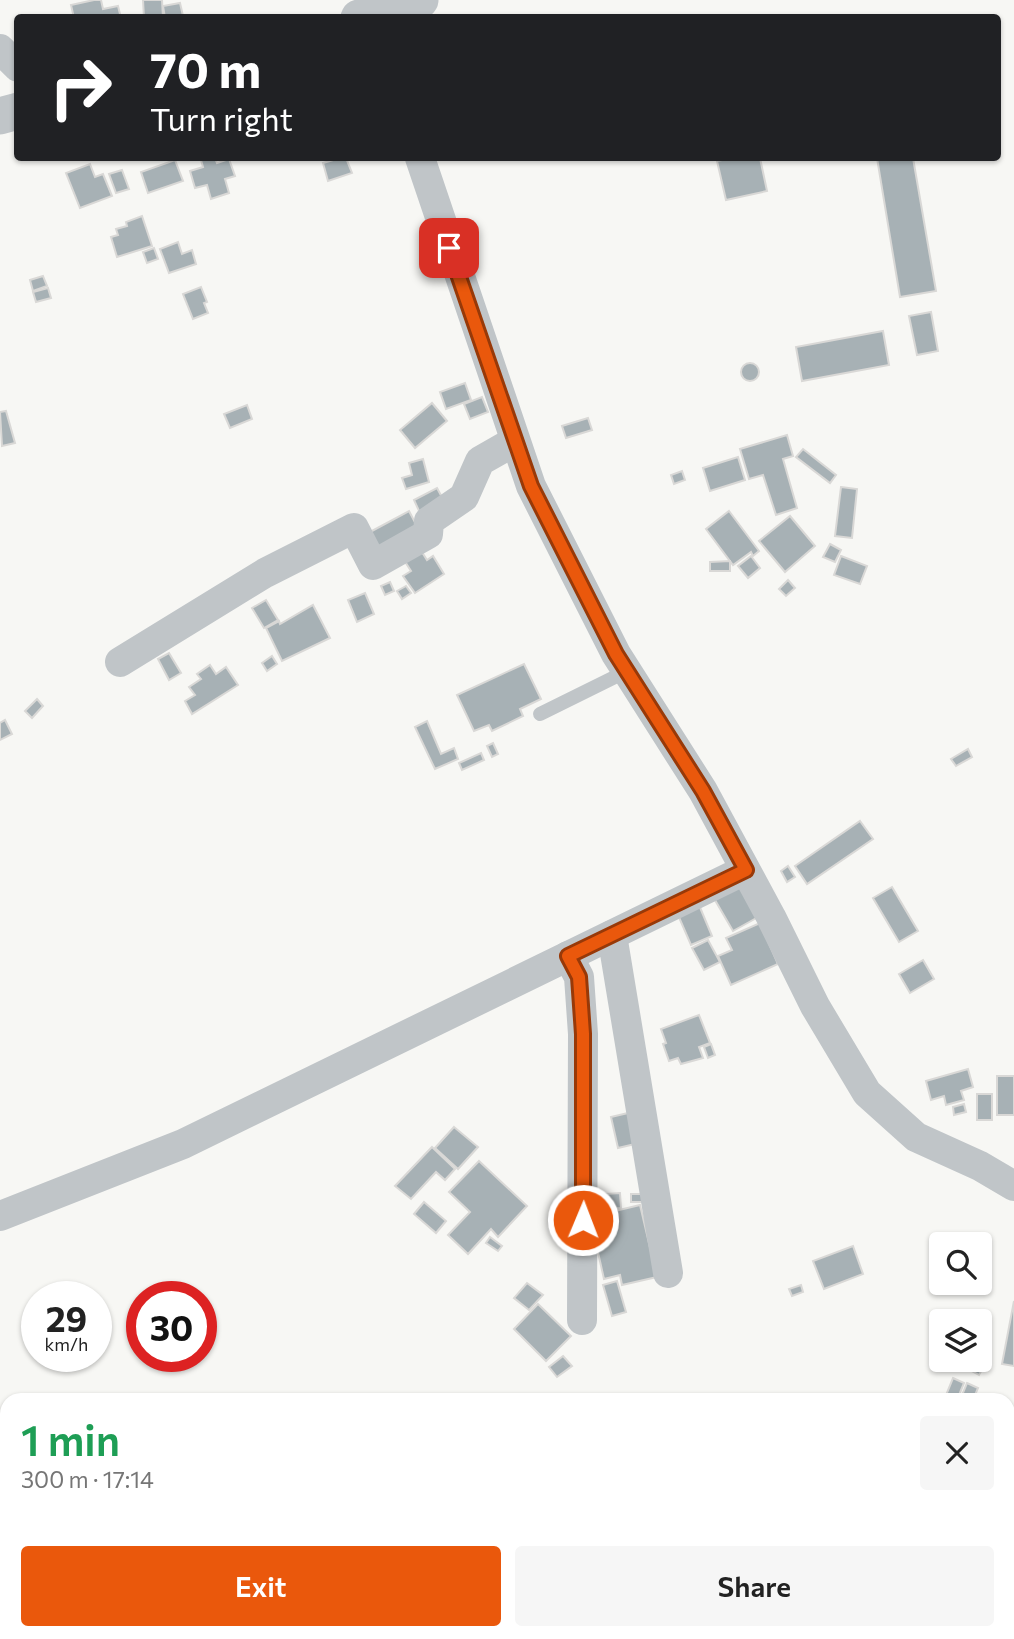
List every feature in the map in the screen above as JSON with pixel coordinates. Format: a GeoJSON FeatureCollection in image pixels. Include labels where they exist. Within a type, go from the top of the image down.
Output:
{"type":"FeatureCollection","features":[{"type":"Feature","properties":{"kind":"street"},"geometry":{"type":"LineString","coordinates":[[374,14],[420,0]]}},
{"type":"Feature","properties":{"kind":"street"},"geometry":{"type":"LineString","coordinates":[[0,49],[14,63]]}},
{"type":"Feature","properties":{"kind":"street"},"geometry":{"type":"LineString","coordinates":[[420,161],[531,486],[628,671],[703,791],[815,1006],[866,1093],[916,1136],[1014,1186]]}},
{"type":"Feature","properties":{"kind":"street"},"geometry":{"type":"LineString","coordinates":[[120,662],[265,573],[354,528],[373,565],[428,534],[429,521],[464,497],[480,461],[515,441]]}},
{"type":"Feature","properties":{"kind":"street"},"geometry":{"type":"LineString","coordinates":[[0,1216],[183,1144],[746,870]]}},
{"type":"Feature","properties":{"kind":"street"},"geometry":{"type":"LineString","coordinates":[[612,935],[668,1272]]}},
{"type":"Feature","properties":{"kind":"street"},"geometry":{"type":"LineString","coordinates":[[568,956],[579,977],[583,1034],[582,1320]]}},
{"type":"Feature","properties":{"kind":"lane"},"geometry":{"type":"LineString","coordinates":[[540,714],[628,671]]}},
{"type":"Feature","properties":{"kind":"building"},"geometry":{"type":"Polygon","coordinates":[[[101,0],[103,9],[118,6],[120,14],[73,14],[71,5],[101,0]]]}},
{"type":"Feature","properties":{"kind":"building"},"geometry":{"type":"Polygon","coordinates":[[[143,0],[162,0],[163,14],[144,14],[143,0]]]}},
{"type":"Feature","properties":{"kind":"building"},"geometry":{"type":"Polygon","coordinates":[[[180,3],[183,14],[164,14],[163,6],[180,3]]]}},
{"type":"Feature","properties":{"kind":"building"},"geometry":{"type":"Polygon","coordinates":[[[175,161],[183,181],[148,193],[141,172],[175,161]]]}},
{"type":"Feature","properties":{"kind":"building"},"geometry":{"type":"Polygon","coordinates":[[[201,161],[230,161],[235,176],[225,179],[229,193],[211,199],[207,185],[195,188],[190,171],[203,167],[201,161]]]}},
{"type":"Feature","properties":{"kind":"building"},"geometry":{"type":"Polygon","coordinates":[[[347,161],[352,173],[328,181],[323,163],[347,161]]]}},
{"type":"Feature","properties":{"kind":"building"},"geometry":{"type":"Polygon","coordinates":[[[717,161],[761,161],[767,191],[726,200],[717,161]]]}},
{"type":"Feature","properties":{"kind":"building"},"geometry":{"type":"Polygon","coordinates":[[[877,161],[914,161],[936,291],[900,297],[877,161]]]}},
{"type":"Feature","properties":{"kind":"building"},"geometry":{"type":"Polygon","coordinates":[[[90,164],[95,177],[103,174],[112,196],[80,208],[66,173],[90,164]]]}},
{"type":"Feature","properties":{"kind":"building"},"geometry":{"type":"Polygon","coordinates":[[[122,170],[129,189],[116,193],[109,174],[122,170]]]}},
{"type":"Feature","properties":{"kind":"building"},"geometry":{"type":"Polygon","coordinates":[[[142,216],[152,246],[117,257],[111,237],[118,235],[116,229],[127,226],[126,222],[142,216]]]}},
{"type":"Feature","properties":{"kind":"building"},"geometry":{"type":"Polygon","coordinates":[[[178,242],[182,254],[192,250],[196,264],[169,273],[160,249],[178,242]]]}},
{"type":"Feature","properties":{"kind":"building"},"geometry":{"type":"Polygon","coordinates":[[[154,248],[158,259],[147,263],[143,252],[154,248]]]}},
{"type":"Feature","properties":{"kind":"building"},"geometry":{"type":"Polygon","coordinates":[[[43,276],[47,286],[33,291],[30,280],[43,276]]]}},
{"type":"Feature","properties":{"kind":"building"},"geometry":{"type":"Polygon","coordinates":[[[201,287],[208,313],[193,319],[183,294],[201,287]]]}},
{"type":"Feature","properties":{"kind":"building"},"geometry":{"type":"Polygon","coordinates":[[[48,288],[51,298],[36,302],[33,292],[48,288]]]}},
{"type":"Feature","properties":{"kind":"building"},"geometry":{"type":"Polygon","coordinates":[[[931,312],[938,351],[917,355],[909,316],[931,312]]]}},
{"type":"Feature","properties":{"kind":"building"},"geometry":{"type":"Polygon","coordinates":[[[883,331],[889,365],[802,381],[796,347],[883,331]]]}},
{"type":"Feature","properties":{"kind":"building"},"geometry":{"type":"Polygon","coordinates":[[[746,363],[754,363],[759,372],[757,379],[746,381],[741,376],[741,368],[746,363]]]}},
{"type":"Feature","properties":{"kind":"building"},"geometry":{"type":"Polygon","coordinates":[[[465,383],[471,400],[446,409],[440,392],[465,383]]]}},
{"type":"Feature","properties":{"kind":"building"},"geometry":{"type":"Polygon","coordinates":[[[482,397],[488,412],[470,419],[464,404],[482,397]]]}},
{"type":"Feature","properties":{"kind":"building"},"geometry":{"type":"Polygon","coordinates":[[[432,403],[447,421],[415,448],[400,430],[432,403]]]}},
{"type":"Feature","properties":{"kind":"building"},"geometry":{"type":"Polygon","coordinates":[[[247,405],[252,419],[230,428],[224,414],[247,405]]]}},
{"type":"Feature","properties":{"kind":"building"},"geometry":{"type":"Polygon","coordinates":[[[6,411],[15,443],[2,446],[0,412],[6,411]]]}},
{"type":"Feature","properties":{"kind":"building"},"geometry":{"type":"Polygon","coordinates":[[[588,418],[592,430],[566,438],[562,426],[588,418]]]}},
{"type":"Feature","properties":{"kind":"building"},"geometry":{"type":"Polygon","coordinates":[[[787,435],[793,456],[783,459],[797,508],[776,515],[763,475],[749,479],[740,449],[787,435]]]}},
{"type":"Feature","properties":{"kind":"building"},"geometry":{"type":"Polygon","coordinates":[[[803,449],[836,475],[830,483],[796,457],[803,449]]]}},
{"type":"Feature","properties":{"kind":"building"},"geometry":{"type":"Polygon","coordinates":[[[738,457],[745,480],[710,491],[703,468],[738,457]]]}},
{"type":"Feature","properties":{"kind":"building"},"geometry":{"type":"Polygon","coordinates":[[[423,459],[429,482],[406,489],[402,478],[412,475],[409,463],[423,459]]]}},
{"type":"Feature","properties":{"kind":"building"},"geometry":{"type":"Polygon","coordinates":[[[682,471],[685,480],[674,484],[671,475],[682,471]]]}},
{"type":"Feature","properties":{"kind":"building"},"geometry":{"type":"Polygon","coordinates":[[[841,487],[857,489],[852,538],[835,536],[841,487]]]}},
{"type":"Feature","properties":{"kind":"building"},"geometry":{"type":"Polygon","coordinates":[[[437,488],[444,501],[420,513],[414,500],[437,488]]]}},
{"type":"Feature","properties":{"kind":"building"},"geometry":{"type":"Polygon","coordinates":[[[409,511],[418,528],[379,549],[370,532],[409,511]]]}},
{"type":"Feature","properties":{"kind":"building"},"geometry":{"type":"Polygon","coordinates":[[[729,511],[759,551],[753,556],[751,552],[733,565],[706,529],[729,511]]]}},
{"type":"Feature","properties":{"kind":"building"},"geometry":{"type":"Polygon","coordinates":[[[790,516],[815,546],[785,572],[759,541],[790,516]]]}},
{"type":"Feature","properties":{"kind":"building"},"geometry":{"type":"Polygon","coordinates":[[[830,544],[841,550],[835,562],[823,557],[830,544]]]}},
{"type":"Feature","properties":{"kind":"building"},"geometry":{"type":"Polygon","coordinates":[[[420,549],[427,560],[433,556],[444,574],[415,593],[403,576],[411,571],[404,560],[420,549]]]}},
{"type":"Feature","properties":{"kind":"building"},"geometry":{"type":"Polygon","coordinates":[[[751,556],[760,568],[748,578],[738,566],[751,556]]]}},
{"type":"Feature","properties":{"kind":"building"},"geometry":{"type":"Polygon","coordinates":[[[841,556],[867,566],[860,584],[834,575],[841,556]]]}},
{"type":"Feature","properties":{"kind":"building"},"geometry":{"type":"Polygon","coordinates":[[[730,561],[730,571],[710,571],[710,562],[730,561]]]}},
{"type":"Feature","properties":{"kind":"building"},"geometry":{"type":"Polygon","coordinates":[[[788,580],[795,588],[786,596],[779,589],[788,580]]]}},
{"type":"Feature","properties":{"kind":"building"},"geometry":{"type":"Polygon","coordinates":[[[390,582],[394,591],[385,595],[381,586],[390,582]]]}},
{"type":"Feature","properties":{"kind":"building"},"geometry":{"type":"Polygon","coordinates":[[[406,586],[411,593],[402,599],[397,591],[406,586]]]}},
{"type":"Feature","properties":{"kind":"building"},"geometry":{"type":"Polygon","coordinates":[[[365,593],[374,614],[357,622],[348,600],[365,593]]]}},
{"type":"Feature","properties":{"kind":"building"},"geometry":{"type":"Polygon","coordinates":[[[266,600],[278,620],[264,628],[252,608],[266,600]]]}},
{"type":"Feature","properties":{"kind":"building"},"geometry":{"type":"Polygon","coordinates":[[[313,605],[330,638],[282,661],[266,628],[279,621],[280,624],[313,605]]]}},
{"type":"Feature","properties":{"kind":"building"},"geometry":{"type":"Polygon","coordinates":[[[169,653],[181,673],[169,680],[158,659],[169,653]]]}},
{"type":"Feature","properties":{"kind":"building"},"geometry":{"type":"Polygon","coordinates":[[[272,656],[277,664],[267,671],[262,663],[272,656]]]}},
{"type":"Feature","properties":{"kind":"building"},"geometry":{"type":"Polygon","coordinates":[[[524,664],[541,699],[520,709],[523,716],[492,731],[489,725],[474,731],[457,695],[524,664]]]}},
{"type":"Feature","properties":{"kind":"building"},"geometry":{"type":"Polygon","coordinates":[[[210,665],[216,674],[226,667],[238,685],[192,714],[185,701],[195,695],[189,687],[201,679],[197,674],[210,665]]]}},
{"type":"Feature","properties":{"kind":"building"},"geometry":{"type":"Polygon","coordinates":[[[37,699],[43,706],[32,718],[25,711],[37,699]]]}},
{"type":"Feature","properties":{"kind":"building"},"geometry":{"type":"Polygon","coordinates":[[[5,720],[12,734],[0,740],[0,723],[5,720]]]}},
{"type":"Feature","properties":{"kind":"building"},"geometry":{"type":"Polygon","coordinates":[[[427,721],[441,754],[454,748],[458,759],[435,769],[415,727],[427,721]]]}},
{"type":"Feature","properties":{"kind":"building"},"geometry":{"type":"Polygon","coordinates":[[[493,743],[498,754],[492,757],[487,746],[493,743]]]}},
{"type":"Feature","properties":{"kind":"building"},"geometry":{"type":"Polygon","coordinates":[[[968,749],[972,757],[956,766],[951,759],[968,749]]]}},
{"type":"Feature","properties":{"kind":"building"},"geometry":{"type":"Polygon","coordinates":[[[481,753],[484,760],[462,770],[459,763],[481,753]]]}},
{"type":"Feature","properties":{"kind":"building"},"geometry":{"type":"Polygon","coordinates":[[[860,821],[873,839],[807,884],[795,866],[860,821]]]}},
{"type":"Feature","properties":{"kind":"building"},"geometry":{"type":"Polygon","coordinates":[[[788,866],[795,877],[787,882],[781,871],[788,866]]]}},
{"type":"Feature","properties":{"kind":"building"},"geometry":{"type":"Polygon","coordinates":[[[741,885],[760,916],[733,931],[715,900],[741,885]]]}},
{"type":"Feature","properties":{"kind":"building"},"geometry":{"type":"Polygon","coordinates":[[[892,887],[918,931],[899,942],[873,898],[892,887]]]}},
{"type":"Feature","properties":{"kind":"building"},"geometry":{"type":"Polygon","coordinates":[[[699,905],[712,936],[691,945],[678,915],[699,905]]]}},
{"type":"Feature","properties":{"kind":"building"},"geometry":{"type":"Polygon","coordinates":[[[760,923],[778,964],[731,985],[718,956],[732,950],[726,938],[760,923]]]}},
{"type":"Feature","properties":{"kind":"building"},"geometry":{"type":"Polygon","coordinates":[[[708,940],[720,962],[704,970],[692,948],[708,940]]]}},
{"type":"Feature","properties":{"kind":"building"},"geometry":{"type":"Polygon","coordinates":[[[923,960],[934,979],[910,993],[899,974],[923,960]]]}},
{"type":"Feature","properties":{"kind":"building"},"geometry":{"type":"Polygon","coordinates":[[[699,1015],[710,1043],[699,1047],[703,1058],[681,1064],[678,1058],[669,1061],[661,1029],[699,1015]]]}},
{"type":"Feature","properties":{"kind":"building"},"geometry":{"type":"Polygon","coordinates":[[[711,1044],[715,1055],[708,1058],[704,1047],[711,1044]]]}},
{"type":"Feature","properties":{"kind":"building"},"geometry":{"type":"Polygon","coordinates":[[[968,1069],[973,1087],[961,1091],[964,1100],[946,1105],[944,1096],[931,1100],[926,1081],[968,1069]]]}},
{"type":"Feature","properties":{"kind":"building"},"geometry":{"type":"Polygon","coordinates":[[[997,1076],[1014,1076],[1014,1115],[997,1115],[997,1076]]]}},
{"type":"Feature","properties":{"kind":"building"},"geometry":{"type":"Polygon","coordinates":[[[977,1094],[992,1094],[992,1120],[977,1120],[977,1094]]]}},
{"type":"Feature","properties":{"kind":"building"},"geometry":{"type":"Polygon","coordinates":[[[964,1104],[966,1112],[954,1115],[953,1107],[964,1104]]]}},
{"type":"Feature","properties":{"kind":"building"},"geometry":{"type":"Polygon","coordinates":[[[628,1113],[635,1144],[618,1148],[611,1117],[628,1113]]]}},
{"type":"Feature","properties":{"kind":"building"},"geometry":{"type":"Polygon","coordinates":[[[454,1127],[478,1147],[458,1169],[435,1148],[454,1127]]]}},
{"type":"Feature","properties":{"kind":"building"},"geometry":{"type":"Polygon","coordinates":[[[432,1147],[455,1169],[445,1180],[436,1172],[411,1199],[395,1186],[432,1147]]]}},
{"type":"Feature","properties":{"kind":"building"},"geometry":{"type":"Polygon","coordinates":[[[479,1161],[527,1206],[498,1237],[491,1229],[468,1254],[448,1235],[470,1212],[449,1192],[479,1161]]]}},
{"type":"Feature","properties":{"kind":"building"},"geometry":{"type":"Polygon","coordinates":[[[620,1193],[621,1208],[592,1210],[591,1195],[620,1193]]]}},
{"type":"Feature","properties":{"kind":"building"},"geometry":{"type":"Polygon","coordinates":[[[631,1194],[645,1194],[644,1202],[631,1202],[631,1194]]]}},
{"type":"Feature","properties":{"kind":"building"},"geometry":{"type":"Polygon","coordinates":[[[424,1202],[446,1221],[436,1233],[414,1214],[424,1202]]]}},
{"type":"Feature","properties":{"kind":"building"},"geometry":{"type":"Polygon","coordinates":[[[640,1205],[657,1277],[622,1285],[620,1275],[604,1279],[590,1217],[640,1205]]]}},
{"type":"Feature","properties":{"kind":"building"},"geometry":{"type":"Polygon","coordinates":[[[490,1237],[502,1246],[498,1251],[486,1243],[490,1237]]]}},
{"type":"Feature","properties":{"kind":"building"},"geometry":{"type":"Polygon","coordinates":[[[853,1246],[863,1274],[824,1289],[813,1261],[853,1246]]]}},
{"type":"Feature","properties":{"kind":"building"},"geometry":{"type":"Polygon","coordinates":[[[617,1281],[626,1312],[612,1316],[603,1285],[617,1281]]]}},
{"type":"Feature","properties":{"kind":"building"},"geometry":{"type":"Polygon","coordinates":[[[527,1283],[543,1295],[529,1310],[514,1298],[527,1283]]]}},
{"type":"Feature","properties":{"kind":"building"},"geometry":{"type":"Polygon","coordinates":[[[801,1285],[803,1292],[792,1296],[789,1289],[801,1285]]]}},
{"type":"Feature","properties":{"kind":"building"},"geometry":{"type":"Polygon","coordinates":[[[1014,1301],[1014,1366],[1002,1364],[1014,1301]]]}},
{"type":"Feature","properties":{"kind":"building"},"geometry":{"type":"Polygon","coordinates":[[[538,1304],[571,1336],[546,1361],[514,1329],[538,1304]]]}},
{"type":"Feature","properties":{"kind":"building"},"geometry":{"type":"Polygon","coordinates":[[[563,1356],[572,1366],[557,1377],[549,1367],[563,1356]]]}},
{"type":"Feature","properties":{"kind":"building"},"geometry":{"type":"Polygon","coordinates":[[[953,1378],[964,1383],[960,1393],[947,1393],[953,1378]]]}},
{"type":"Feature","properties":{"kind":"building"},"geometry":{"type":"Polygon","coordinates":[[[967,1383],[978,1388],[976,1393],[963,1393],[967,1383]]]}},
{"type":"Feature","properties":{"kind":"route"},"geometry":{"type":"LineString","coordinates":[[449,248],[531,486],[616,654],[703,791],[746,870],[568,956],[579,977],[583,1034],[583,1220]]}}]}
